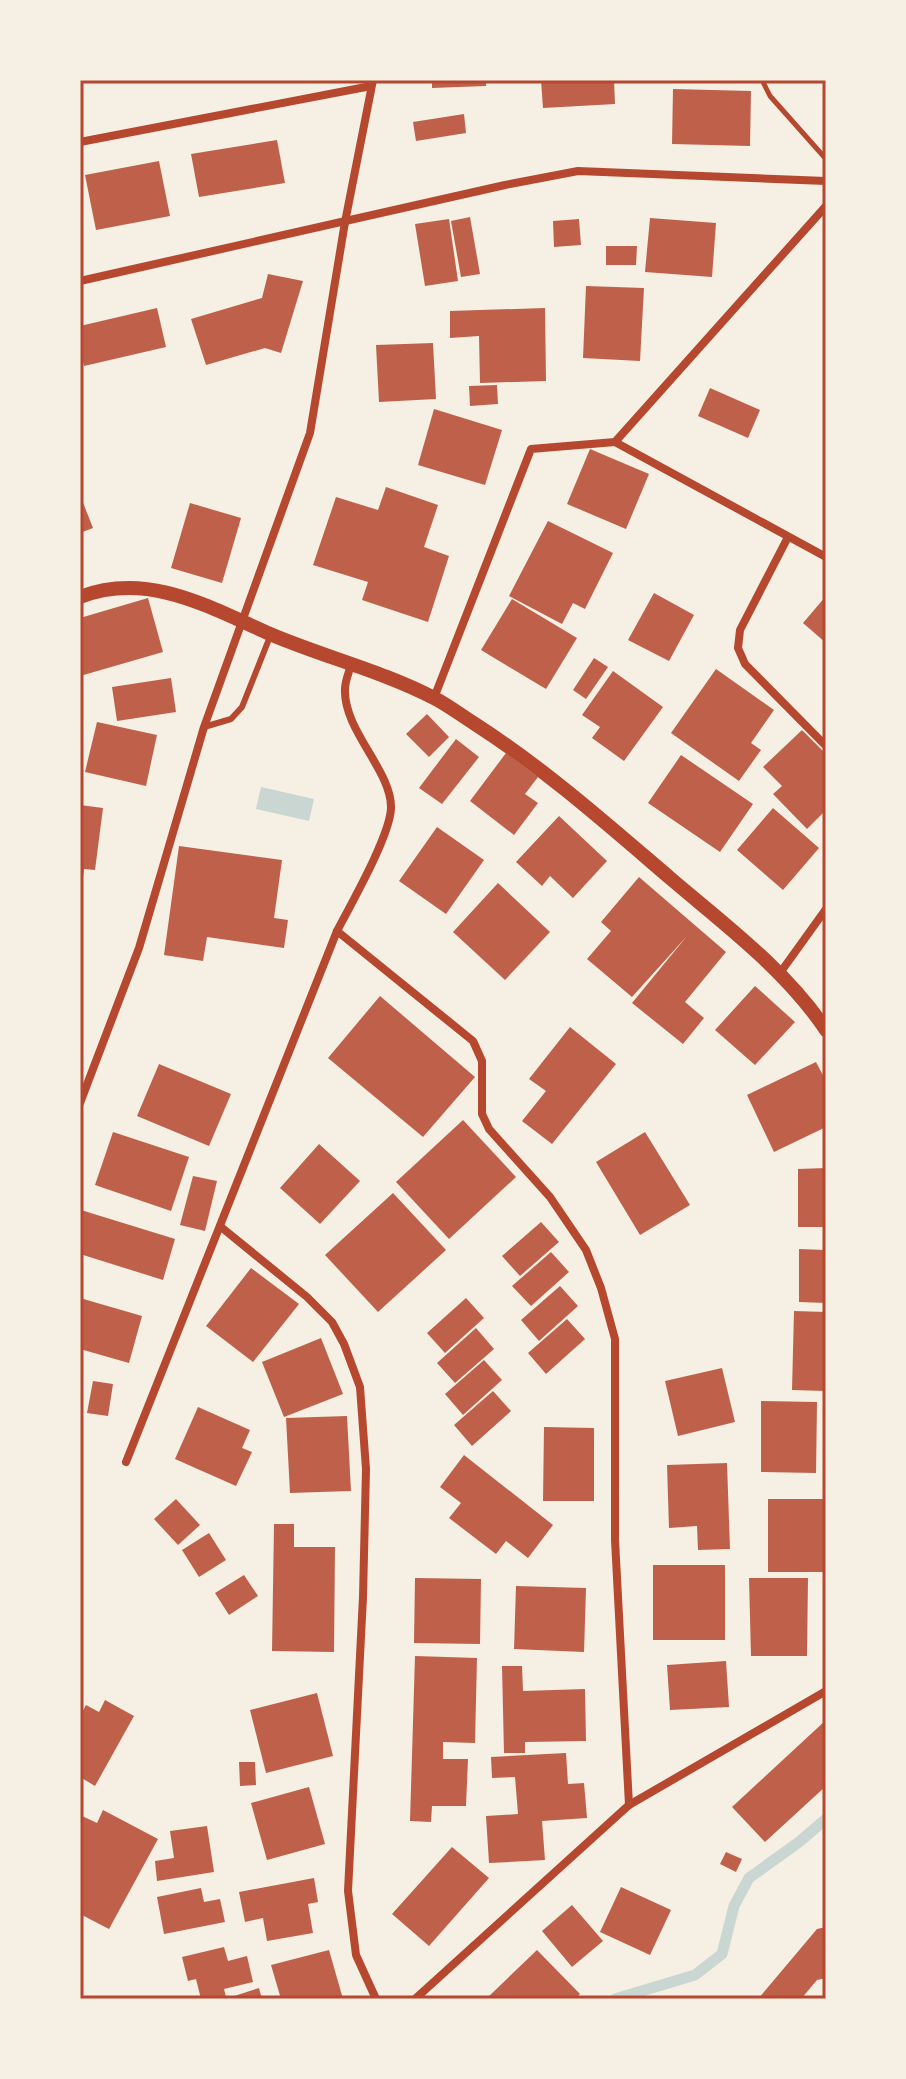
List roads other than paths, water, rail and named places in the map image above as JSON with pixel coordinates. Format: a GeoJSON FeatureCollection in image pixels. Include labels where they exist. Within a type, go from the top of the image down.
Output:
{"type":"FeatureCollection","features":[{"type":"Feature","properties":{"kind":"street"},"geometry":{"type":"LineString","coordinates":[[80,142],[372,83],[310,433],[204,727],[139,948],[80,1103]]}},
{"type":"Feature","properties":{"kind":"street"},"geometry":{"type":"LineString","coordinates":[[80,281],[578,171],[826,181]]}},
{"type":"Feature","properties":{"kind":"street"},"geometry":{"type":"LineString","coordinates":[[615,442],[826,206]]}},
{"type":"Feature","properties":{"kind":"street"},"geometry":{"type":"LineString","coordinates":[[434,698],[531,449],[615,442],[826,557]]}},
{"type":"Feature","properties":{"kind":"street"},"geometry":{"type":"LineString","coordinates":[[788,537],[740,630],[738,648],[745,664],[826,746]]}},
{"type":"Feature","properties":{"kind":"street"},"geometry":{"type":"LineString","coordinates":[[80,597],[137,586],[212,606],[271,634],[434,698],[503,742],[569,791],[780,973],[826,1030]]}},
{"type":"Feature","properties":{"kind":"street"},"geometry":{"type":"LineString","coordinates":[[126,1462],[337,931],[384,834],[391,808],[388,788],[352,720],[344,689],[351,665]]}},
{"type":"Feature","properties":{"kind":"street"},"geometry":{"type":"LineString","coordinates":[[780,973],[826,909]]}},
{"type":"Feature","properties":{"kind":"street"},"geometry":{"type":"LineString","coordinates":[[337,931],[473,1041],[482,1061],[482,1114],[489,1129],[550,1197],[586,1250],[601,1288],[615,1339],[615,1540],[629,1805]]}},
{"type":"Feature","properties":{"kind":"street"},"geometry":{"type":"LineString","coordinates":[[221,1227],[307,1297],[332,1322],[360,1387],[366,1469],[364,1581],[348,1891],[356,1955],[376,1999]]}},
{"type":"Feature","properties":{"kind":"street"},"geometry":{"type":"LineString","coordinates":[[415,1999],[629,1805],[826,1691]]}},
{"type":"Feature","properties":{"kind":"lane"},"geometry":{"type":"LineString","coordinates":[[204,727],[231,719],[242,707],[271,634]]}},
{"type":"Feature","properties":{"kind":"waterway"},"geometry":{"type":"LineString","coordinates":[[615,1999],[695,1975],[722,1954],[734,1906],[749,1878],[826,1819]]}}]}
